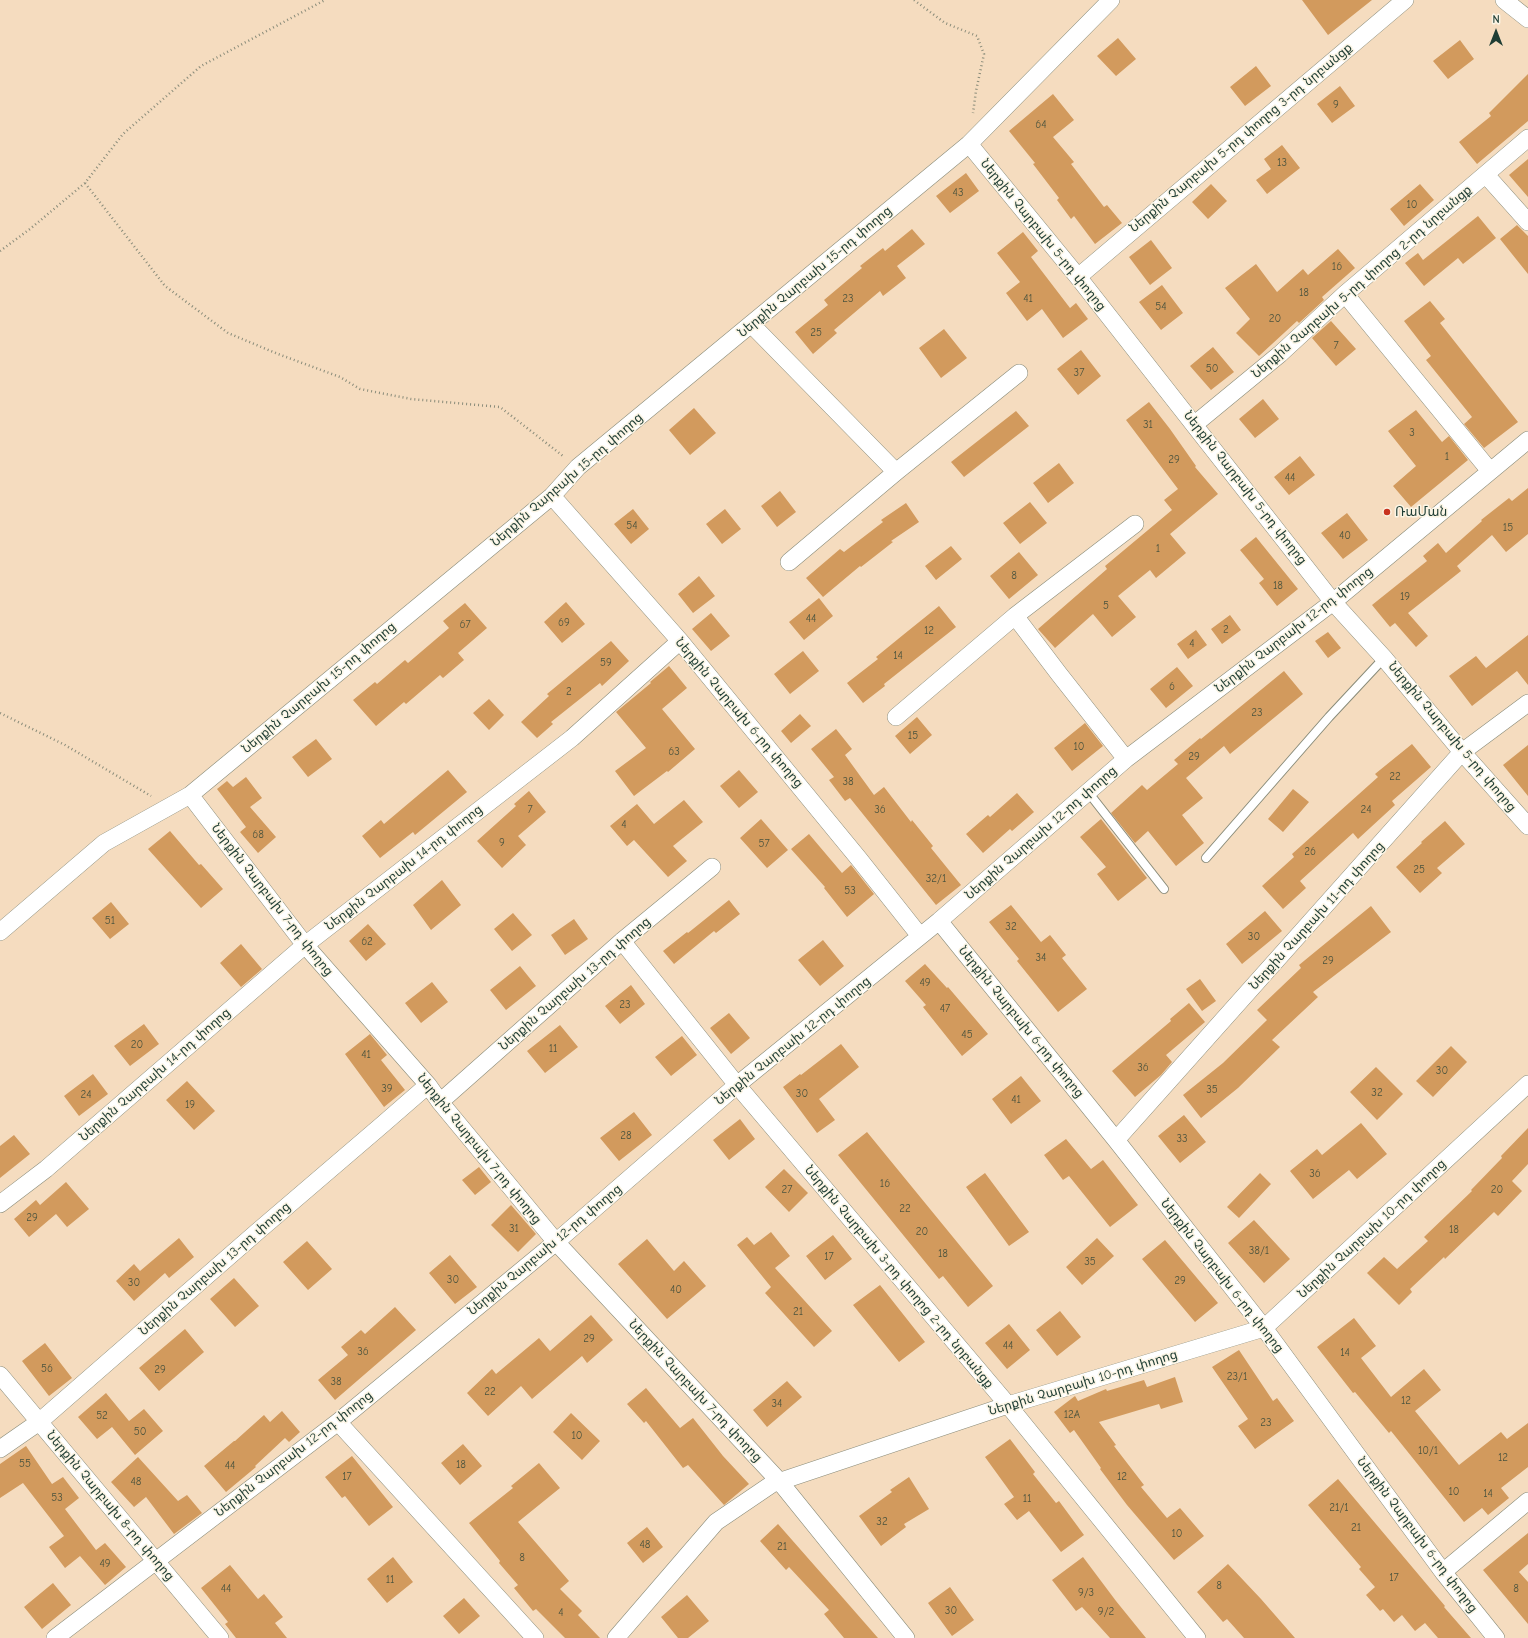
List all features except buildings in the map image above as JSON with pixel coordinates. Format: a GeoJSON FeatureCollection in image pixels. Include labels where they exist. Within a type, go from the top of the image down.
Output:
{"type":"FeatureCollection","features":[{"type":"Feature","properties":{"kind":"street","name":"Ներքին Չարբախ 15-րդ փողոց"},"geometry":{"type":"LineString","coordinates":[[0,932],[104,844],[190,795],[552,496],[578,467],[969,144],[1111,0]]}},
{"type":"Feature","properties":{"kind":"street","name":"Ներքին Չարբախ 5-րդ փողոց 3-րդ նրբանցք"},"geometry":{"type":"LineString","coordinates":[[1078,277],[1405,0]]}},
{"type":"Feature","properties":{"kind":"street"},"geometry":{"type":"LineString","coordinates":[[1504,0],[1528,19]]}},
{"type":"Feature","properties":{"kind":"street","name":"Ներքին Չարբախ 5-րդ փողոց 2-րդ նրբանցք"},"geometry":{"type":"LineString","coordinates":[[1195,424],[1280,354],[1345,294],[1528,138]]}},
{"type":"Feature","properties":{"kind":"street","name":"Ներքին Չարբախ 5-րդ փողոց"},"geometry":{"type":"LineString","coordinates":[[969,144],[1078,277],[1195,424],[1333,602],[1384,658],[1462,752],[1528,826]]}},
{"type":"Feature","properties":{"kind":"street"},"geometry":{"type":"LineString","coordinates":[[1486,175],[1528,222]]}},
{"type":"Feature","properties":{"kind":"street"},"geometry":{"type":"LineString","coordinates":[[1345,294],[1490,471]]}},
{"type":"Feature","properties":{"kind":"street"},"geometry":{"type":"LineString","coordinates":[[752,324],[896,472]]}},
{"type":"Feature","properties":{"kind":"street"},"geometry":{"type":"LineString","coordinates":[[789,562],[896,472],[1019,373]]}},
{"type":"Feature","properties":{"kind":"street","name":"Ներքին Չարբախ 12-րդ փողոց"},"geometry":{"type":"LineString","coordinates":[[55,1638],[338,1422],[556,1242],[737,1085],[939,921],[1126,759],[1333,602],[1528,440]]}},
{"type":"Feature","properties":{"kind":"street","name":"Ներքին Չարբախ 6-րդ փողոց"},"geometry":{"type":"LineString","coordinates":[[552,496],[680,641],[859,859],[920,936]]}},
{"type":"Feature","properties":{"kind":"street"},"geometry":{"type":"LineString","coordinates":[[896,717],[1015,616],[1135,524]]}},
{"type":"Feature","properties":{"kind":"street"},"geometry":{"type":"LineString","coordinates":[[1015,616],[1126,759]]}},
{"type":"Feature","properties":{"kind":"street","name":"Ներքին Չարբախ 14-րդ փողոց"},"geometry":{"type":"LineString","coordinates":[[0,1204],[46,1169],[305,946],[572,738],[680,641]]}},
{"type":"Feature","properties":{"kind":"street","name":"Ներքին Չարբախ 11-րդ փողոց"},"geometry":{"type":"LineString","coordinates":[[1116,1140],[1462,752],[1528,703]]}},
{"type":"Feature","properties":{"kind":"street","name":"Ներքին Չարբախ 7-րդ փողոց"},"geometry":{"type":"LineString","coordinates":[[190,795],[305,946],[428,1085],[440,1102],[556,1242],[780,1482],[906,1638]]}},
{"type":"Feature","properties":{"kind":"street","name":"Ներքին Չարբախ 13-րդ փողոց"},"geometry":{"type":"LineString","coordinates":[[440,1102],[622,941],[712,867]]}},
{"type":"Feature","properties":{"kind":"street","name":"Ներքին Չարբախ 6-րդ փողոց"},"geometry":{"type":"LineString","coordinates":[[939,921],[1116,1140],[1264,1328],[1443,1572],[1496,1638]]}},
{"type":"Feature","properties":{"kind":"street","name":"Ներքին Չարբախ 3-րդ փողոց 2-րդ նրբանցք"},"geometry":{"type":"LineString","coordinates":[[622,941],[737,1085],[1008,1405],[1197,1638]]}},
{"type":"Feature","properties":{"kind":"street","name":"Ներքին Չարբախ 10-րդ փողոց"},"geometry":{"type":"LineString","coordinates":[[616,1638],[716,1522],[772,1484],[1008,1405],[1264,1328],[1528,1084]]}},
{"type":"Feature","properties":{"kind":"street","name":"Ներքին Չարբախ 13-րդ փողոց"},"geometry":{"type":"LineString","coordinates":[[0,1449],[39,1422],[428,1085]]}},
{"type":"Feature","properties":{"kind":"street","name":"Ներքին Չարբախ 8-րդ փողոց"},"geometry":{"type":"LineString","coordinates":[[0,1375],[220,1638]]}},
{"type":"Feature","properties":{"kind":"street"},"geometry":{"type":"LineString","coordinates":[[338,1422],[535,1638]]}},
{"type":"Feature","properties":{"kind":"street"},"geometry":{"type":"LineString","coordinates":[[1443,1572],[1528,1501]]}},
{"type":"Feature","properties":{"kind":"lane"},"geometry":{"type":"LineString","coordinates":[[1206,858],[1329,717],[1384,658]]}},
{"type":"Feature","properties":{"kind":"lane"},"geometry":{"type":"LineString","coordinates":[[1088,792],[1164,889]]}},
{"type":"Feature","properties":{"kind":"path"},"geometry":{"type":"LineString","coordinates":[[0,251],[30,229],[85,183],[123,134],[201,66],[325,0]]}},
{"type":"Feature","properties":{"kind":"path"},"geometry":{"type":"LineString","coordinates":[[914,0],[945,23],[977,36],[984,54],[973,114]]}},
{"type":"Feature","properties":{"kind":"path"},"geometry":{"type":"LineString","coordinates":[[85,183],[165,286],[228,333],[278,354],[340,377],[360,390],[411,399],[500,407],[578,467]]}},
{"type":"Feature","properties":{"kind":"path"},"geometry":{"type":"LineString","coordinates":[[0,713],[65,745],[158,800]]}},
{"type":"Feature","properties":{"kind":"place","name":"ՌաՄան"},"geometry":{"type":"Point","coordinates":[1387,512]}}]}
